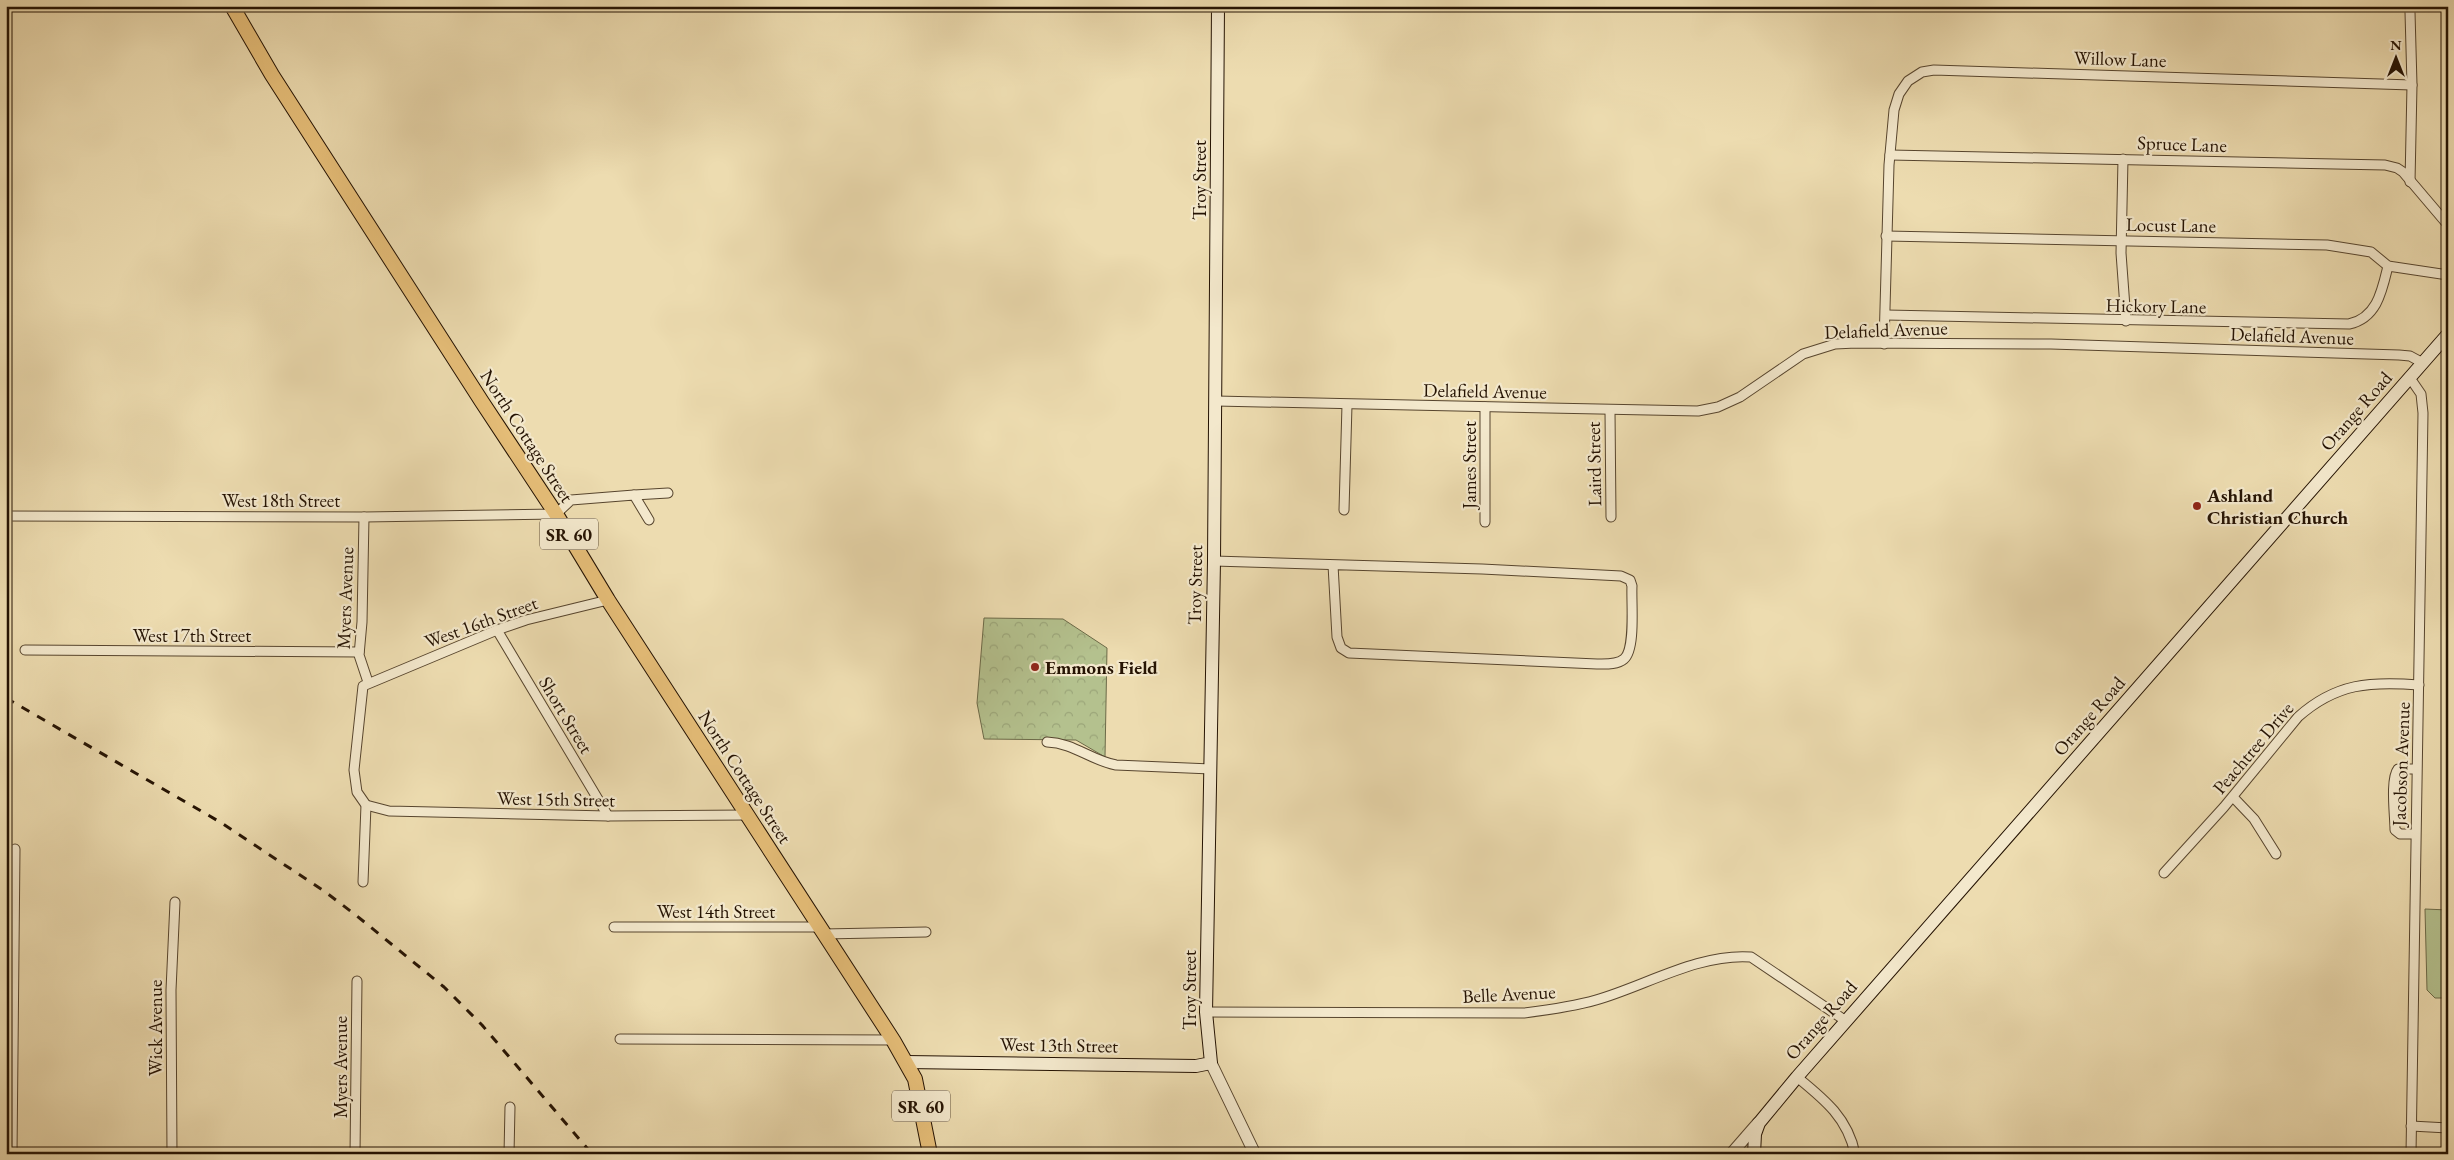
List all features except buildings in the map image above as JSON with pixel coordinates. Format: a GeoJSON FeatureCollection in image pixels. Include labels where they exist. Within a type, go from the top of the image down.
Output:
{"type":"FeatureCollection","features":[{"type":"Feature","properties":{"kind":"main road","name":"North Cottage Street"},"geometry":{"type":"LineString","coordinates":[[232,6],[272,75],[556,514],[608,600],[746,810],[747,815],[906,1062]]}},
{"type":"Feature","properties":{"kind":"main road","name":"Troy Street"},"geometry":{"type":"LineString","coordinates":[[1211,1063],[1206,1012],[1216,401],[1218,6]]}},
{"type":"Feature","properties":{"kind":"main road","name":"Orange Road"},"geometry":{"type":"LineString","coordinates":[[1757,1128],[1846,1021],[2448,334]]}},
{"type":"Feature","properties":{"kind":"main road","name":"West 13th Street"},"geometry":{"type":"LineString","coordinates":[[906,1062],[1196,1066],[1211,1063]]}},
{"type":"Feature","properties":{"kind":"main road","name":"SR 60"},"geometry":{"type":"LineString","coordinates":[[906,1062],[919,1093],[930,1154]]}},
{"type":"Feature","properties":{"kind":"main road"},"geometry":{"type":"LineString","coordinates":[[1754,1154],[1757,1128]]}},
{"type":"Feature","properties":{"kind":"street"},"geometry":{"type":"LineString","coordinates":[[2410,12],[2412,85],[2410,182]]}},
{"type":"Feature","properties":{"kind":"street","name":"Willow Lane"},"geometry":{"type":"LineString","coordinates":[[1884,344],[1886,236],[1894,110],[1899,94],[1916,75],[1934,70],[2412,85]]}},
{"type":"Feature","properties":{"kind":"street","name":"Spruce Lane"},"geometry":{"type":"LineString","coordinates":[[1890,155],[2373,164],[2397,168],[2448,225]]}},
{"type":"Feature","properties":{"kind":"street"},"geometry":{"type":"LineString","coordinates":[[2123,159],[2121,240],[2126,322]]}},
{"type":"Feature","properties":{"kind":"street","name":"Locust Lane"},"geometry":{"type":"LineString","coordinates":[[1886,236],[2121,240],[2348,247],[2372,252],[2388,266]]}},
{"type":"Feature","properties":{"kind":"street"},"geometry":{"type":"LineString","coordinates":[[2388,266],[2445,273]]}},
{"type":"Feature","properties":{"kind":"street","name":"Hickory Lane"},"geometry":{"type":"LineString","coordinates":[[1886,315],[2126,322],[2331,325],[2356,323],[2376,305],[2382,292],[2388,266]]}},
{"type":"Feature","properties":{"kind":"street","name":"Delafield Avenue"},"geometry":{"type":"LineString","coordinates":[[1216,401],[1610,411],[1698,411],[1718,407],[1740,397],[1784,365],[1819,347],[1835,344],[2051,344],[2399,355],[2410,356],[2423,363]]}},
{"type":"Feature","properties":{"kind":"street","name":"Jacobson Avenue"},"geometry":{"type":"LineString","coordinates":[[2410,378],[2420,394],[2423,413],[2411,1154]]}},
{"type":"Feature","properties":{"kind":"street"},"geometry":{"type":"LineString","coordinates":[[1344,510],[1347,405]]}},
{"type":"Feature","properties":{"kind":"street","name":"James Street"},"geometry":{"type":"LineString","coordinates":[[1485,407],[1485,522]]}},
{"type":"Feature","properties":{"kind":"street","name":"Laird Street"},"geometry":{"type":"LineString","coordinates":[[1610,411],[1611,517]]}},
{"type":"Feature","properties":{"kind":"street"},"geometry":{"type":"LineString","coordinates":[[556,514],[571,500],[668,492]]}},
{"type":"Feature","properties":{"kind":"street"},"geometry":{"type":"LineString","coordinates":[[634,495],[648,520]]}},
{"type":"Feature","properties":{"kind":"street","name":"West 18th Street"},"geometry":{"type":"LineString","coordinates":[[6,516],[556,514]]}},
{"type":"Feature","properties":{"kind":"street","name":"Myers Avenue"},"geometry":{"type":"LineString","coordinates":[[364,516],[362,622],[359,652],[361,665],[368,682]]}},
{"type":"Feature","properties":{"kind":"street"},"geometry":{"type":"LineString","coordinates":[[1214,561],[1482,569],[1626,577],[1632,586],[1631,644],[1628,655],[1621,661],[1597,664],[1349,653],[1341,648],[1337,637],[1332,565]]}},
{"type":"Feature","properties":{"kind":"street","name":"West 16th Street"},"geometry":{"type":"LineString","coordinates":[[368,682],[526,620],[608,600]]}},
{"type":"Feature","properties":{"kind":"street","name":"Short Street"},"geometry":{"type":"LineString","coordinates":[[497,630],[608,816]]}},
{"type":"Feature","properties":{"kind":"street","name":"West 17th Street"},"geometry":{"type":"LineString","coordinates":[[25,650],[359,652]]}},
{"type":"Feature","properties":{"kind":"street"},"geometry":{"type":"LineString","coordinates":[[364,882],[366,805],[356,792],[354,770],[362,691],[368,682]]}},
{"type":"Feature","properties":{"kind":"street","name":"Peachtree Drive"},"geometry":{"type":"LineString","coordinates":[[2164,873],[2233,797],[2298,717],[2315,703],[2355,685],[2394,683],[2419,685]]}},
{"type":"Feature","properties":{"kind":"street"},"geometry":{"type":"LineString","coordinates":[[1047,742],[1067,744],[1102,762],[1116,766],[1211,769]]}},
{"type":"Feature","properties":{"kind":"street"},"geometry":{"type":"LineString","coordinates":[[2415,834],[2400,834],[2395,830],[2394,782],[2395,773],[2398,769],[2416,769]]}},
{"type":"Feature","properties":{"kind":"street"},"geometry":{"type":"LineString","coordinates":[[2233,797],[2254,820],[2276,854]]}},
{"type":"Feature","properties":{"kind":"street","name":"West 15th Street"},"geometry":{"type":"LineString","coordinates":[[366,805],[388,812],[608,816],[747,815]]}},
{"type":"Feature","properties":{"kind":"street"},"geometry":{"type":"LineString","coordinates":[[12,1154],[15,849]]}},
{"type":"Feature","properties":{"kind":"street","name":"Wick Avenue"},"geometry":{"type":"LineString","coordinates":[[172,1154],[171,990],[175,902]]}},
{"type":"Feature","properties":{"kind":"street","name":"West 14th Street"},"geometry":{"type":"LineString","coordinates":[[614,927],[926,932]]}},
{"type":"Feature","properties":{"kind":"street","name":"Belle Avenue"},"geometry":{"type":"LineString","coordinates":[[1206,1012],[1524,1013],[1559,1009],[1597,1000],[1658,977],[1724,957],[1739,956],[1751,957],[1846,1021]]}},
{"type":"Feature","properties":{"kind":"street","name":"Myers Avenue"},"geometry":{"type":"LineString","coordinates":[[355,1154],[357,981]]}},
{"type":"Feature","properties":{"kind":"street"},"geometry":{"type":"LineString","coordinates":[[620,1039],[893,1040]]}},
{"type":"Feature","properties":{"kind":"street","name":"Troy Street"},"geometry":{"type":"LineString","coordinates":[[1211,1063],[1255,1154]]}},
{"type":"Feature","properties":{"kind":"street"},"geometry":{"type":"LineString","coordinates":[[1798,1077],[1826,1100],[1840,1116],[1849,1133],[1855,1154]]}},
{"type":"Feature","properties":{"kind":"street"},"geometry":{"type":"LineString","coordinates":[[509,1154],[510,1107]]}},
{"type":"Feature","properties":{"kind":"street"},"geometry":{"type":"LineString","coordinates":[[2411,1126],[2448,1128]]}},
{"type":"Feature","properties":{"kind":"street","name":"Orange Road"},"geometry":{"type":"LineString","coordinates":[[1731,1154],[1757,1128]]}},
{"type":"Feature","properties":{"kind":"green space","name":"Emmons Field"},"geometry":{"type":"Polygon","coordinates":[[[984,618],[1063,619],[1107,648],[1105,757],[1076,740],[984,739],[977,703],[984,618]]]}},
{"type":"Feature","properties":{"kind":"green space"},"geometry":{"type":"Polygon","coordinates":[[[2425,909],[2448,910],[2448,998],[2435,998],[2427,990],[2425,909]]]}},
{"type":"Feature","properties":{"kind":"railway"},"geometry":{"type":"LineString","coordinates":[[6,698],[220,822],[324,891],[357,916],[444,987],[482,1025],[592,1154]]}},
{"type":"Feature","properties":{"kind":"place","name":"Ashland Christian Church"},"geometry":{"type":"Point","coordinates":[2197,506]}},
{"type":"Feature","properties":{"kind":"place","name":"Emmons Field"},"geometry":{"type":"Point","coordinates":[1035,667]}}]}
